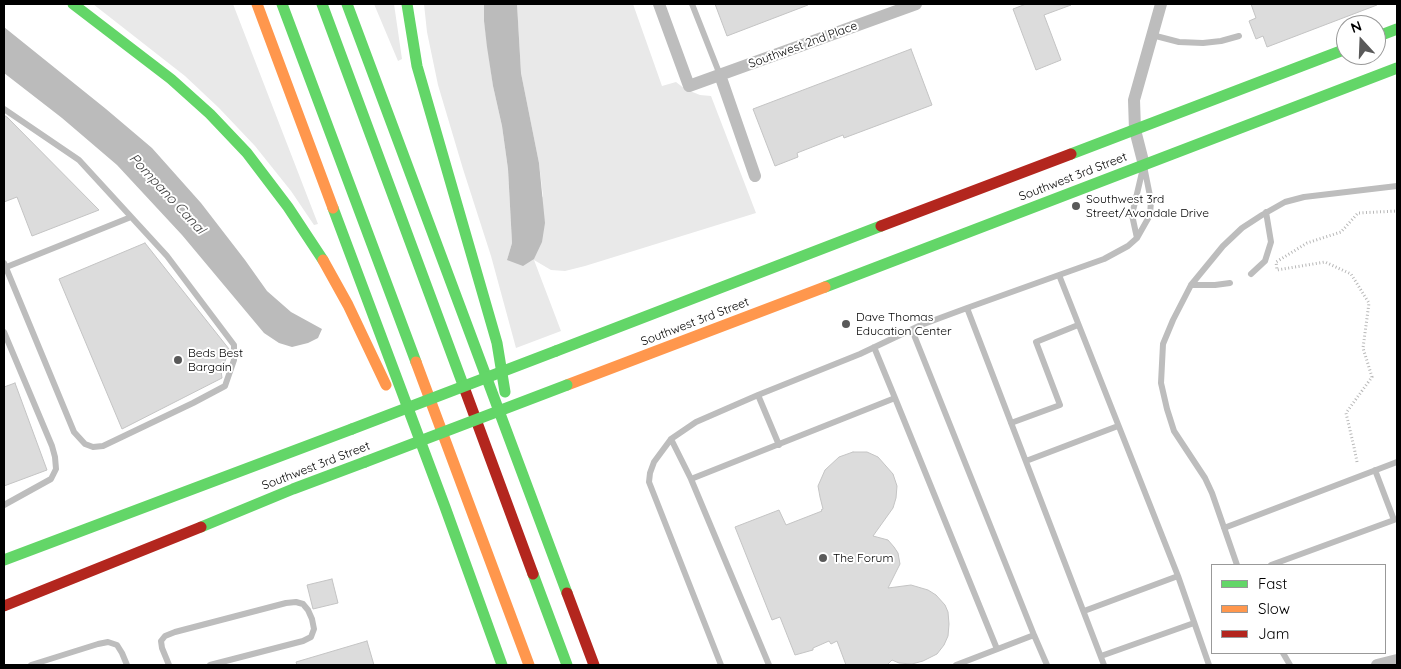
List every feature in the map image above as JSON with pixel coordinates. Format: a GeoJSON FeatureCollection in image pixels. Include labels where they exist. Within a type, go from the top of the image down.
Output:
{"type":"FeatureCollection","features":[{"type":"Feature","properties":{"kind":"main road"},"geometry":{"type":"LineString","coordinates":[[72,4],[171,79],[230,134],[257,165],[297,219],[331,272],[445,507]]}},
{"type":"Feature","properties":{"kind":"main road"},"geometry":{"type":"LineString","coordinates":[[257,4],[502,665]]}},
{"type":"Feature","properties":{"kind":"main road"},"geometry":{"type":"LineString","coordinates":[[282,4],[529,665]]}},
{"type":"Feature","properties":{"kind":"main road"},"geometry":{"type":"LineString","coordinates":[[322,4],[568,665]]}},
{"type":"Feature","properties":{"kind":"main road"},"geometry":{"type":"LineString","coordinates":[[347,4],[594,665]]}},
{"type":"Feature","properties":{"kind":"main road"},"geometry":{"type":"LineString","coordinates":[[407,4],[415,56],[422,85],[496,343],[518,462]]}},
{"type":"Feature","properties":{"kind":"main road","name":"Southwest 3rd Street"},"geometry":{"type":"LineString","coordinates":[[4,560],[556,352],[776,266],[1336,53]]}},
{"type":"Feature","properties":{"kind":"main road","name":"Southwest 3rd Street"},"geometry":{"type":"LineString","coordinates":[[4,606],[293,489],[1397,68]]}},
{"type":"Feature","properties":{"kind":"street","name":"Southwest 2nd Place"},"geometry":{"type":"LineString","coordinates":[[659,4],[689,86],[916,4]]}},
{"type":"Feature","properties":{"kind":"street"},"geometry":{"type":"LineString","coordinates":[[1144,165],[1135,130],[1134,100],[1161,4]]}},
{"type":"Feature","properties":{"kind":"street"},"geometry":{"type":"LineString","coordinates":[[720,75],[755,176]]}},
{"type":"Feature","properties":{"kind":"street"},"geometry":{"type":"LineString","coordinates":[[1377,665],[1397,660]]}},
{"type":"Feature","properties":{"kind":"lane"},"geometry":{"type":"LineString","coordinates":[[692,4],[720,75]]}},
{"type":"Feature","properties":{"kind":"lane"},"geometry":{"type":"LineString","coordinates":[[1152,35],[1179,42],[1203,43],[1221,42],[1239,36]]}},
{"type":"Feature","properties":{"kind":"lane"},"geometry":{"type":"LineString","coordinates":[[4,109],[79,160],[167,256],[234,345],[234,360],[225,386],[103,446],[93,447],[85,444],[74,432],[4,266],[131,217]]}},
{"type":"Feature","properties":{"kind":"lane"},"geometry":{"type":"LineString","coordinates":[[1136,238],[1132,215],[1144,165]]}},
{"type":"Feature","properties":{"kind":"lane"},"geometry":{"type":"LineString","coordinates":[[720,665],[649,482],[654,462],[671,439],[696,422],[860,354],[912,330],[967,308],[1104,259],[1122,249],[1136,238],[1150,215],[1151,202],[1144,165]]}},
{"type":"Feature","properties":{"kind":"lane"},"geometry":{"type":"LineString","coordinates":[[1237,564],[1212,493],[1205,478],[1174,431],[1167,409],[1161,382],[1163,344],[1173,320],[1191,285],[1223,246],[1242,228],[1266,212],[1285,202],[1304,197],[1397,186]]}},
{"type":"Feature","properties":{"kind":"lane"},"geometry":{"type":"LineString","coordinates":[[1251,274],[1265,261],[1271,242],[1266,212]]}},
{"type":"Feature","properties":{"kind":"lane"},"geometry":{"type":"LineString","coordinates":[[1059,275],[1178,576],[1209,665]]}},
{"type":"Feature","properties":{"kind":"lane"},"geometry":{"type":"LineString","coordinates":[[1191,285],[1215,285],[1230,282]]}},
{"type":"Feature","properties":{"kind":"lane"},"geometry":{"type":"LineString","coordinates":[[967,308],[1104,665]]}},
{"type":"Feature","properties":{"kind":"lane"},"geometry":{"type":"LineString","coordinates":[[1011,423],[1060,404],[1036,342],[1078,325]]}},
{"type":"Feature","properties":{"kind":"lane"},"geometry":{"type":"LineString","coordinates":[[912,330],[1047,665]]}},
{"type":"Feature","properties":{"kind":"lane"},"geometry":{"type":"LineString","coordinates":[[4,332],[52,446],[56,469],[51,479],[4,505]]}},
{"type":"Feature","properties":{"kind":"lane"},"geometry":{"type":"LineString","coordinates":[[874,347],[997,649]]}},
{"type":"Feature","properties":{"kind":"lane"},"geometry":{"type":"LineString","coordinates":[[758,395],[779,445]]}},
{"type":"Feature","properties":{"kind":"lane"},"geometry":{"type":"LineString","coordinates":[[692,479],[895,398]]}},
{"type":"Feature","properties":{"kind":"lane"},"geometry":{"type":"LineString","coordinates":[[1026,461],[1118,426]]}},
{"type":"Feature","properties":{"kind":"lane"},"geometry":{"type":"LineString","coordinates":[[671,439],[692,479],[768,665]]}},
{"type":"Feature","properties":{"kind":"lane"},"geometry":{"type":"LineString","coordinates":[[1224,528],[1397,462]]}},
{"type":"Feature","properties":{"kind":"lane"},"geometry":{"type":"LineString","coordinates":[[1274,564],[1394,520],[1375,470]]}},
{"type":"Feature","properties":{"kind":"lane"},"geometry":{"type":"LineString","coordinates":[[1084,611],[1178,576]]}},
{"type":"Feature","properties":{"kind":"lane"},"geometry":{"type":"LineString","coordinates":[[169,665],[161,641],[165,636],[175,632],[286,603],[296,602],[303,604],[308,610],[314,630],[311,636],[303,641],[210,665]]}},
{"type":"Feature","properties":{"kind":"lane"},"geometry":{"type":"LineString","coordinates":[[1101,656],[1194,623]]}},
{"type":"Feature","properties":{"kind":"lane"},"geometry":{"type":"LineString","coordinates":[[956,665],[1034,635]]}},
{"type":"Feature","properties":{"kind":"lane"},"geometry":{"type":"LineString","coordinates":[[31,665],[108,642],[117,645],[127,665]]}},
{"type":"Feature","properties":{"kind":"path"},"geometry":{"type":"LineString","coordinates":[[1357,462],[1346,413],[1372,377],[1363,348],[1369,302],[1351,274],[1326,262],[1277,270],[1276,262],[1307,244],[1340,232],[1358,213],[1397,211]]}},
{"type":"Feature","properties":{"kind":"shaded area"},"geometry":{"type":"Polygon","coordinates":[[[93,4],[233,4],[318,224],[314,225],[291,191],[255,146],[219,108],[185,76],[93,4]]]}},
{"type":"Feature","properties":{"kind":"shaded area"},"geometry":{"type":"Polygon","coordinates":[[[374,4],[394,4],[402,59],[398,61],[374,4]]]}},
{"type":"Feature","properties":{"kind":"shaded area"},"geometry":{"type":"Polygon","coordinates":[[[424,4],[484,4],[484,21],[493,86],[502,126],[508,169],[512,243],[507,260],[543,196],[539,163],[521,73],[517,4],[633,4],[662,86],[676,82],[685,89],[700,95],[711,96],[756,213],[565,271],[551,270],[534,260],[561,331],[516,348],[491,256],[438,85],[427,32],[424,4]]]}},
{"type":"Feature","properties":{"kind":"water"},"geometry":{"type":"Polygon","coordinates":[[[484,4],[517,4],[521,73],[539,163],[545,223],[542,242],[534,259],[523,266],[507,260],[512,243],[508,169],[487,47],[484,4]]]}},
{"type":"Feature","properties":{"kind":"water","name":"Pompano Canal"},"geometry":{"type":"Polygon","coordinates":[[[4,27],[152,148],[201,203],[267,291],[291,312],[322,329],[318,338],[292,347],[279,343],[264,333],[182,235],[117,165],[62,118],[4,73],[4,27]]]}},
{"type":"Feature","properties":{"kind":"building"},"geometry":{"type":"Polygon","coordinates":[[[715,4],[808,4],[808,5],[727,36],[715,4]]]}},
{"type":"Feature","properties":{"kind":"building"},"geometry":{"type":"Polygon","coordinates":[[[1026,4],[1071,5],[1044,15],[1061,60],[1036,70],[1013,9],[1026,4]]]}},
{"type":"Feature","properties":{"kind":"building"},"geometry":{"type":"Polygon","coordinates":[[[1251,4],[1377,4],[1351,15],[1336,15],[1336,21],[1267,47],[1263,36],[1256,39],[1249,21],[1256,18],[1251,4]]]}},
{"type":"Feature","properties":{"kind":"building"},"geometry":{"type":"Polygon","coordinates":[[[911,49],[932,105],[844,138],[843,135],[797,153],[798,157],[775,166],[753,109],[911,49]]]}},
{"type":"Feature","properties":{"kind":"building"},"geometry":{"type":"Polygon","coordinates":[[[4,115],[99,210],[32,236],[17,197],[4,202],[4,115]]]}},
{"type":"Feature","properties":{"kind":"building"},"geometry":{"type":"Polygon","coordinates":[[[145,243],[229,349],[229,352],[221,370],[222,378],[122,429],[59,279],[145,243]]]}},
{"type":"Feature","properties":{"kind":"building"},"geometry":{"type":"Polygon","coordinates":[[[15,383],[47,470],[4,486],[4,387],[15,383]]]}},
{"type":"Feature","properties":{"kind":"building","name":"The Forum"},"geometry":{"type":"Polygon","coordinates":[[[853,452],[867,452],[878,457],[893,474],[897,486],[893,508],[873,536],[888,540],[898,553],[900,564],[888,588],[911,585],[928,590],[936,595],[945,605],[948,612],[948,636],[944,645],[937,654],[923,661],[912,664],[899,663],[892,660],[887,665],[846,665],[837,641],[831,644],[829,641],[813,648],[813,650],[795,655],[780,617],[772,620],[735,527],[779,510],[786,525],[822,511],[818,486],[825,470],[839,457],[853,452]]]}},
{"type":"Feature","properties":{"kind":"building"},"geometry":{"type":"Polygon","coordinates":[[[332,579],[338,603],[313,609],[307,585],[332,579]]]}},
{"type":"Feature","properties":{"kind":"building"},"geometry":{"type":"Polygon","coordinates":[[[367,641],[374,665],[297,665],[296,662],[367,641]]]}},
{"type":"Feature","properties":{"kind":"traffic: fast"},"geometry":{"type":"LineString","coordinates":[[73,4],[171,79],[210,114],[247,153],[288,207],[323,260]]}},
{"type":"Feature","properties":{"kind":"traffic: fast"},"geometry":{"type":"LineString","coordinates":[[282,4],[416,362]]}},
{"type":"Feature","properties":{"kind":"traffic: fast"},"geometry":{"type":"LineString","coordinates":[[322,4],[465,390]]}},
{"type":"Feature","properties":{"kind":"traffic: fast"},"geometry":{"type":"LineString","coordinates":[[347,4],[567,593]]}},
{"type":"Feature","properties":{"kind":"traffic: fast"},"geometry":{"type":"LineString","coordinates":[[407,4],[417,66],[497,343],[505,392]]}},
{"type":"Feature","properties":{"kind":"traffic: fast"},"geometry":{"type":"LineString","coordinates":[[1386,33],[1397,29]]}},
{"type":"Feature","properties":{"kind":"traffic: fast"},"geometry":{"type":"LineString","coordinates":[[1071,154],[1336,53]]}},
{"type":"Feature","properties":{"kind":"traffic: fast"},"geometry":{"type":"LineString","coordinates":[[825,287],[1397,68]]}},
{"type":"Feature","properties":{"kind":"traffic: fast"},"geometry":{"type":"LineString","coordinates":[[333,208],[502,665]]}},
{"type":"Feature","properties":{"kind":"traffic: fast"},"geometry":{"type":"LineString","coordinates":[[556,351],[881,226]]}},
{"type":"Feature","properties":{"kind":"traffic: fast"},"geometry":{"type":"LineString","coordinates":[[352,429],[556,351]]}},
{"type":"Feature","properties":{"kind":"traffic: fast"},"geometry":{"type":"LineString","coordinates":[[365,462],[567,385]]}},
{"type":"Feature","properties":{"kind":"traffic: fast"},"geometry":{"type":"LineString","coordinates":[[4,560],[352,429]]}},
{"type":"Feature","properties":{"kind":"traffic: fast"},"geometry":{"type":"LineString","coordinates":[[201,527],[365,462]]}},
{"type":"Feature","properties":{"kind":"traffic: fast"},"geometry":{"type":"LineString","coordinates":[[533,574],[567,665]]}},
{"type":"Feature","properties":{"kind":"traffic: slow"},"geometry":{"type":"LineString","coordinates":[[257,4],[333,208]]}},
{"type":"Feature","properties":{"kind":"traffic: slow"},"geometry":{"type":"LineString","coordinates":[[323,260],[348,305],[386,385]]}},
{"type":"Feature","properties":{"kind":"traffic: slow"},"geometry":{"type":"LineString","coordinates":[[567,385],[825,287]]}},
{"type":"Feature","properties":{"kind":"traffic: slow"},"geometry":{"type":"LineString","coordinates":[[416,362],[529,665]]}},
{"type":"Feature","properties":{"kind":"traffic: jam"},"geometry":{"type":"LineString","coordinates":[[881,226],[1071,154]]}},
{"type":"Feature","properties":{"kind":"traffic: jam"},"geometry":{"type":"LineString","coordinates":[[465,390],[533,574]]}},
{"type":"Feature","properties":{"kind":"traffic: jam"},"geometry":{"type":"LineString","coordinates":[[4,606],[201,527]]}},
{"type":"Feature","properties":{"kind":"traffic: jam"},"geometry":{"type":"LineString","coordinates":[[567,593],[594,665]]}},
{"type":"Feature","properties":{"kind":"place","name":"Southwest 3rd Street/Avondale Drive"},"geometry":{"type":"Point","coordinates":[1076,206]}},
{"type":"Feature","properties":{"kind":"place","name":"Dave Thomas Education Center"},"geometry":{"type":"Point","coordinates":[846,324]}},
{"type":"Feature","properties":{"kind":"place","name":"Beds Best Bargain"},"geometry":{"type":"Point","coordinates":[178,360]}},
{"type":"Feature","properties":{"kind":"place","name":"The Forum"},"geometry":{"type":"Point","coordinates":[823,558]}}]}
